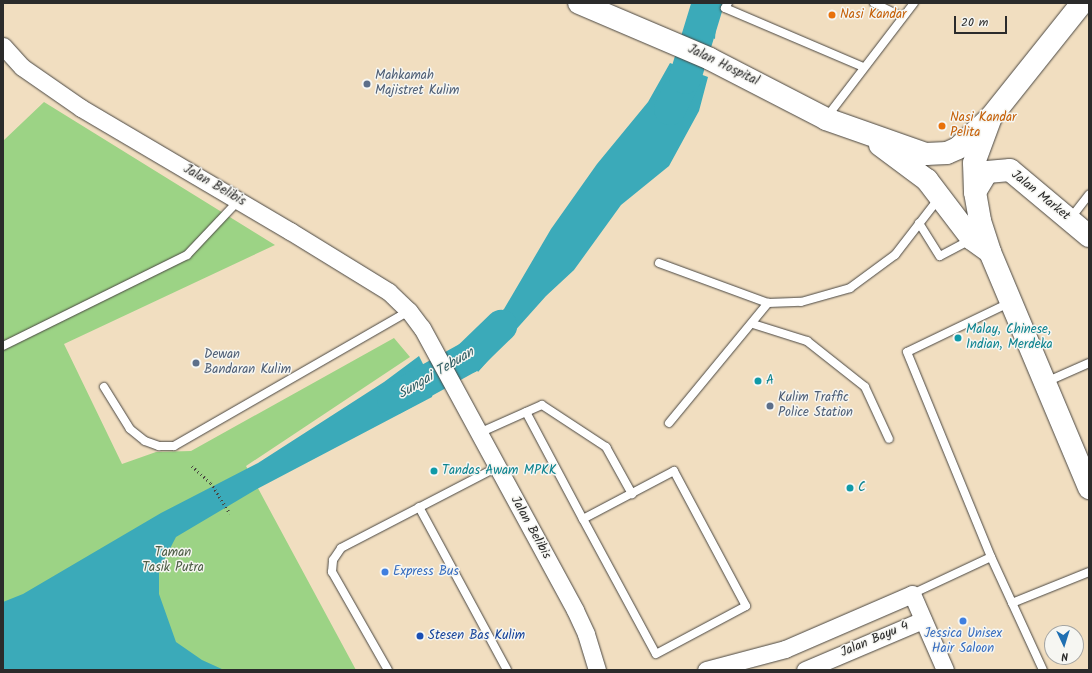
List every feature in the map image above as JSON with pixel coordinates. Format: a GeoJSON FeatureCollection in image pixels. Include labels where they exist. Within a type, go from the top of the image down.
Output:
{"type":"FeatureCollection","features":[{"type":"Feature","properties":{"kind":"main road","name":"Jalan Hospital"},"geometry":{"type":"LineString","coordinates":[[579,3],[655,34],[710,59],[826,119],[865,134],[926,154],[936,155],[958,148],[991,117]]}},
{"type":"Feature","properties":{"kind":"main road"},"geometry":{"type":"LineString","coordinates":[[1082,3],[991,117],[974,162],[975,192],[980,221],[990,252],[1089,488]]}},
{"type":"Feature","properties":{"kind":"main road","name":"Jalan Hospital"},"geometry":{"type":"LineString","coordinates":[[865,134],[927,180],[972,239],[990,252]]}},
{"type":"Feature","properties":{"kind":"main road","name":"Jalan Market"},"geometry":{"type":"LineString","coordinates":[[975,192],[986,172],[1010,170],[1089,236]]}},
{"type":"Feature","properties":{"kind":"street","name":"Jalan Belibis"},"geometry":{"type":"LineString","coordinates":[[3,46],[22,67],[81,108],[239,200],[389,292],[409,310],[422,328],[575,610],[586,634],[597,670]]}},
{"type":"Feature","properties":{"kind":"street"},"geometry":{"type":"LineString","coordinates":[[706,670],[745,662],[785,649],[912,594],[945,670]]}},
{"type":"Feature","properties":{"kind":"street","name":"Jalan Bayu 4"},"geometry":{"type":"LineString","coordinates":[[805,670],[923,620]]}},
{"type":"Feature","properties":{"kind":"lane"},"geometry":{"type":"LineString","coordinates":[[728,3],[725,8],[863,67]]}},
{"type":"Feature","properties":{"kind":"lane"},"geometry":{"type":"LineString","coordinates":[[874,3],[903,17]]}},
{"type":"Feature","properties":{"kind":"lane"},"geometry":{"type":"LineString","coordinates":[[826,119],[863,67],[914,3]]}},
{"type":"Feature","properties":{"kind":"lane"},"geometry":{"type":"LineString","coordinates":[[1070,220],[1089,195]]}},
{"type":"Feature","properties":{"kind":"lane"},"geometry":{"type":"LineString","coordinates":[[659,263],[768,303],[801,302],[850,288],[895,256],[939,197]]}},
{"type":"Feature","properties":{"kind":"lane"},"geometry":{"type":"LineString","coordinates":[[3,346],[187,255],[239,200]]}},
{"type":"Feature","properties":{"kind":"lane"},"geometry":{"type":"LineString","coordinates":[[919,223],[940,256],[972,239]]}},
{"type":"Feature","properties":{"kind":"lane"},"geometry":{"type":"LineString","coordinates":[[1011,302],[907,352],[992,557],[1043,670]]}},
{"type":"Feature","properties":{"kind":"lane"},"geometry":{"type":"LineString","coordinates":[[669,422],[753,324],[768,303]]}},
{"type":"Feature","properties":{"kind":"lane"},"geometry":{"type":"LineString","coordinates":[[104,387],[130,429],[145,441],[159,446],[174,446],[409,310]]}},
{"type":"Feature","properties":{"kind":"lane"},"geometry":{"type":"LineString","coordinates":[[753,324],[807,341],[865,386],[890,439]]}},
{"type":"Feature","properties":{"kind":"lane"},"geometry":{"type":"LineString","coordinates":[[1045,382],[1089,363]]}},
{"type":"Feature","properties":{"kind":"lane"},"geometry":{"type":"LineString","coordinates":[[479,433],[542,405],[606,447],[632,494]]}},
{"type":"Feature","properties":{"kind":"lane"},"geometry":{"type":"LineString","coordinates":[[526,412],[583,519],[656,654],[746,606],[674,471],[583,519]]}},
{"type":"Feature","properties":{"kind":"lane"},"geometry":{"type":"LineString","coordinates":[[388,670],[332,572],[333,560],[341,548],[497,467]]}},
{"type":"Feature","properties":{"kind":"lane"},"geometry":{"type":"LineString","coordinates":[[419,507],[507,670]]}},
{"type":"Feature","properties":{"kind":"lane"},"geometry":{"type":"LineString","coordinates":[[912,594],[992,557]]}},
{"type":"Feature","properties":{"kind":"lane"},"geometry":{"type":"LineString","coordinates":[[1012,603],[1089,572]]}},
{"type":"Feature","properties":{"kind":"path"},"geometry":{"type":"LineString","coordinates":[[192,466],[211,483],[230,513]]}},
{"type":"Feature","properties":{"kind":"green space","name":"Taman Tasik Putra"},"geometry":{"type":"Polygon","coordinates":[[[44,102],[275,245],[64,344],[122,464],[156,452],[191,451],[394,338],[410,357],[246,466],[356,670],[3,670],[3,141],[44,102]]]}},
{"type":"Feature","properties":{"kind":"water"},"geometry":{"type":"Polygon","coordinates":[[[705,3],[721,3],[717,12],[715,39],[694,28],[705,3]]]}},
{"type":"Feature","properties":{"kind":"water"},"geometry":{"type":"Polygon","coordinates":[[[670,63],[708,77],[699,111],[669,166],[621,205],[574,270],[546,296],[478,372],[461,344],[504,309],[551,229],[597,164],[648,102],[670,63]]]}},
{"type":"Feature","properties":{"kind":"water"},"geometry":{"type":"Polygon","coordinates":[[[419,356],[434,386],[432,397],[257,489],[176,537],[159,570],[159,594],[176,642],[202,660],[224,670],[3,670],[3,602],[23,594],[161,513],[258,463],[384,382],[419,356]]]}},
{"type":"Feature","properties":{"kind":"waterway","name":"Sungai Tebuan"},"geometry":{"type":"LineString","coordinates":[[670,109],[685,78],[708,3]]}},
{"type":"Feature","properties":{"kind":"waterway","name":"Sungai Tebuan"},"geometry":{"type":"LineString","coordinates":[[393,399],[469,357],[501,326]]}},
{"type":"Feature","properties":{"kind":"place","name":"Nasi Kandar"},"geometry":{"type":"Point","coordinates":[832,15]}},
{"type":"Feature","properties":{"kind":"place","name":"Mahkamah Majistret Kulim"},"geometry":{"type":"Point","coordinates":[367,84]}},
{"type":"Feature","properties":{"kind":"place","name":"Nasi Kandar Pelita"},"geometry":{"type":"Point","coordinates":[942,126]}},
{"type":"Feature","properties":{"kind":"place","name":"Malay, Chinese, Indian, Merdeka"},"geometry":{"type":"Point","coordinates":[958,338]}},
{"type":"Feature","properties":{"kind":"place","name":"Dewan Bandaran Kulim"},"geometry":{"type":"Point","coordinates":[196,363]}},
{"type":"Feature","properties":{"kind":"place","name":"A"},"geometry":{"type":"Point","coordinates":[758,381]}},
{"type":"Feature","properties":{"kind":"place","name":"Kulim Traffic Police Station"},"geometry":{"type":"Point","coordinates":[770,406]}},
{"type":"Feature","properties":{"kind":"place","name":"Tandas Awam MPKK"},"geometry":{"type":"Point","coordinates":[434,471]}},
{"type":"Feature","properties":{"kind":"place","name":"C"},"geometry":{"type":"Point","coordinates":[850,488]}},
{"type":"Feature","properties":{"kind":"place","name":"Express Bus"},"geometry":{"type":"Point","coordinates":[385,572]}},
{"type":"Feature","properties":{"kind":"place","name":"Jessica Unisex Hair Saloon"},"geometry":{"type":"Point","coordinates":[963,621]}},
{"type":"Feature","properties":{"kind":"place","name":"Stesen Bas Kulim"},"geometry":{"type":"Point","coordinates":[420,636]}}]}
